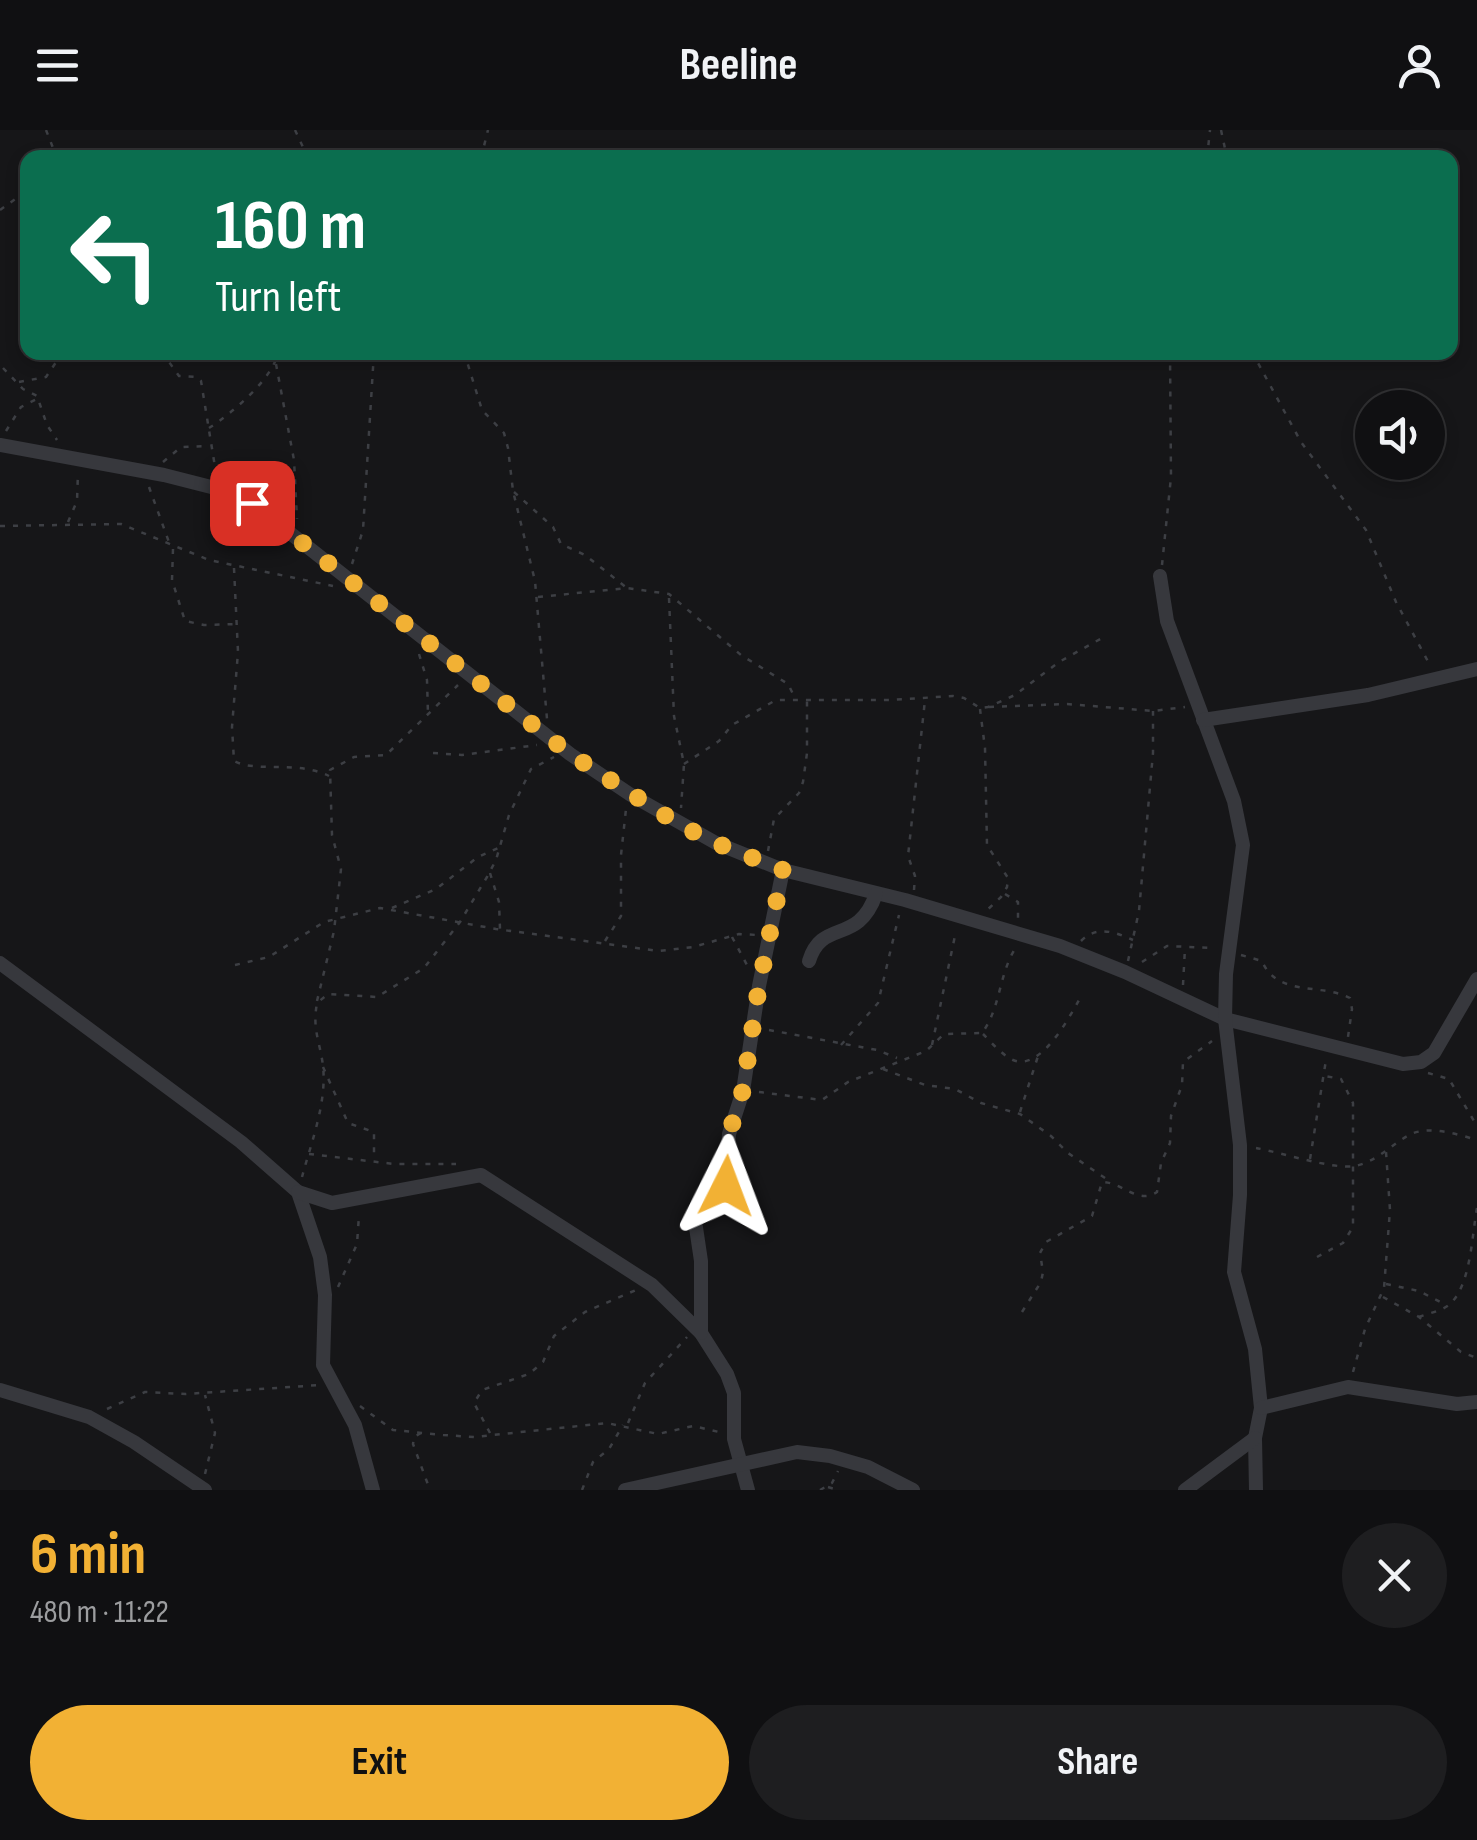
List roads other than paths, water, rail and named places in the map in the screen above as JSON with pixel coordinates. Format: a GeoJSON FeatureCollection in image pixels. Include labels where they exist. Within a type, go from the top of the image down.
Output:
{"type":"FeatureCollection","features":[{"type":"Feature","properties":{"kind":"street"},"geometry":{"type":"LineString","coordinates":[[2,445],[219,489],[252,503],[548,736],[628,792],[680,825],[783,870],[909,901],[1072,950],[1182,998],[1225,1025],[1403,1064],[1421,1062],[1434,1054],[1477,979]]}},
{"type":"Feature","properties":{"kind":"street"},"geometry":{"type":"LineString","coordinates":[[1160,576],[1168,620],[1241,824],[1241,877],[1225,1025],[1240,1144],[1234,1272],[1255,1349],[1261,1408],[1254,1438],[1256,1490]]}},
{"type":"Feature","properties":{"kind":"street"},"geometry":{"type":"LineString","coordinates":[[1203,720],[1368,695],[1477,669]]}},
{"type":"Feature","properties":{"kind":"street"},"geometry":{"type":"LineString","coordinates":[[698,1330],[701,1261],[694,1214],[702,1199],[720,1195],[726,1186],[729,1134],[743,1090],[758,989],[783,870]]}},
{"type":"Feature","properties":{"kind":"street"},"geometry":{"type":"LineString","coordinates":[[809,960],[812,949],[822,939],[862,922],[876,894]]}},
{"type":"Feature","properties":{"kind":"street"},"geometry":{"type":"LineString","coordinates":[[0,963],[241,1142],[298,1192],[332,1203],[481,1176],[652,1285],[698,1330],[727,1374],[734,1394],[734,1440],[748,1490]]}},
{"type":"Feature","properties":{"kind":"street"},"geometry":{"type":"LineString","coordinates":[[298,1192],[320,1257],[325,1308],[324,1365],[355,1425],[374,1490]]}},
{"type":"Feature","properties":{"kind":"street"},"geometry":{"type":"LineString","coordinates":[[1261,1408],[1348,1387],[1457,1404],[1477,1402]]}},
{"type":"Feature","properties":{"kind":"street"},"geometry":{"type":"LineString","coordinates":[[0,1390],[89,1417],[204,1489]]}},
{"type":"Feature","properties":{"kind":"street"},"geometry":{"type":"LineString","coordinates":[[1184,1490],[1254,1438]]}},
{"type":"Feature","properties":{"kind":"street"},"geometry":{"type":"LineString","coordinates":[[625,1490],[798,1452],[868,1467],[913,1490]]}}]}
